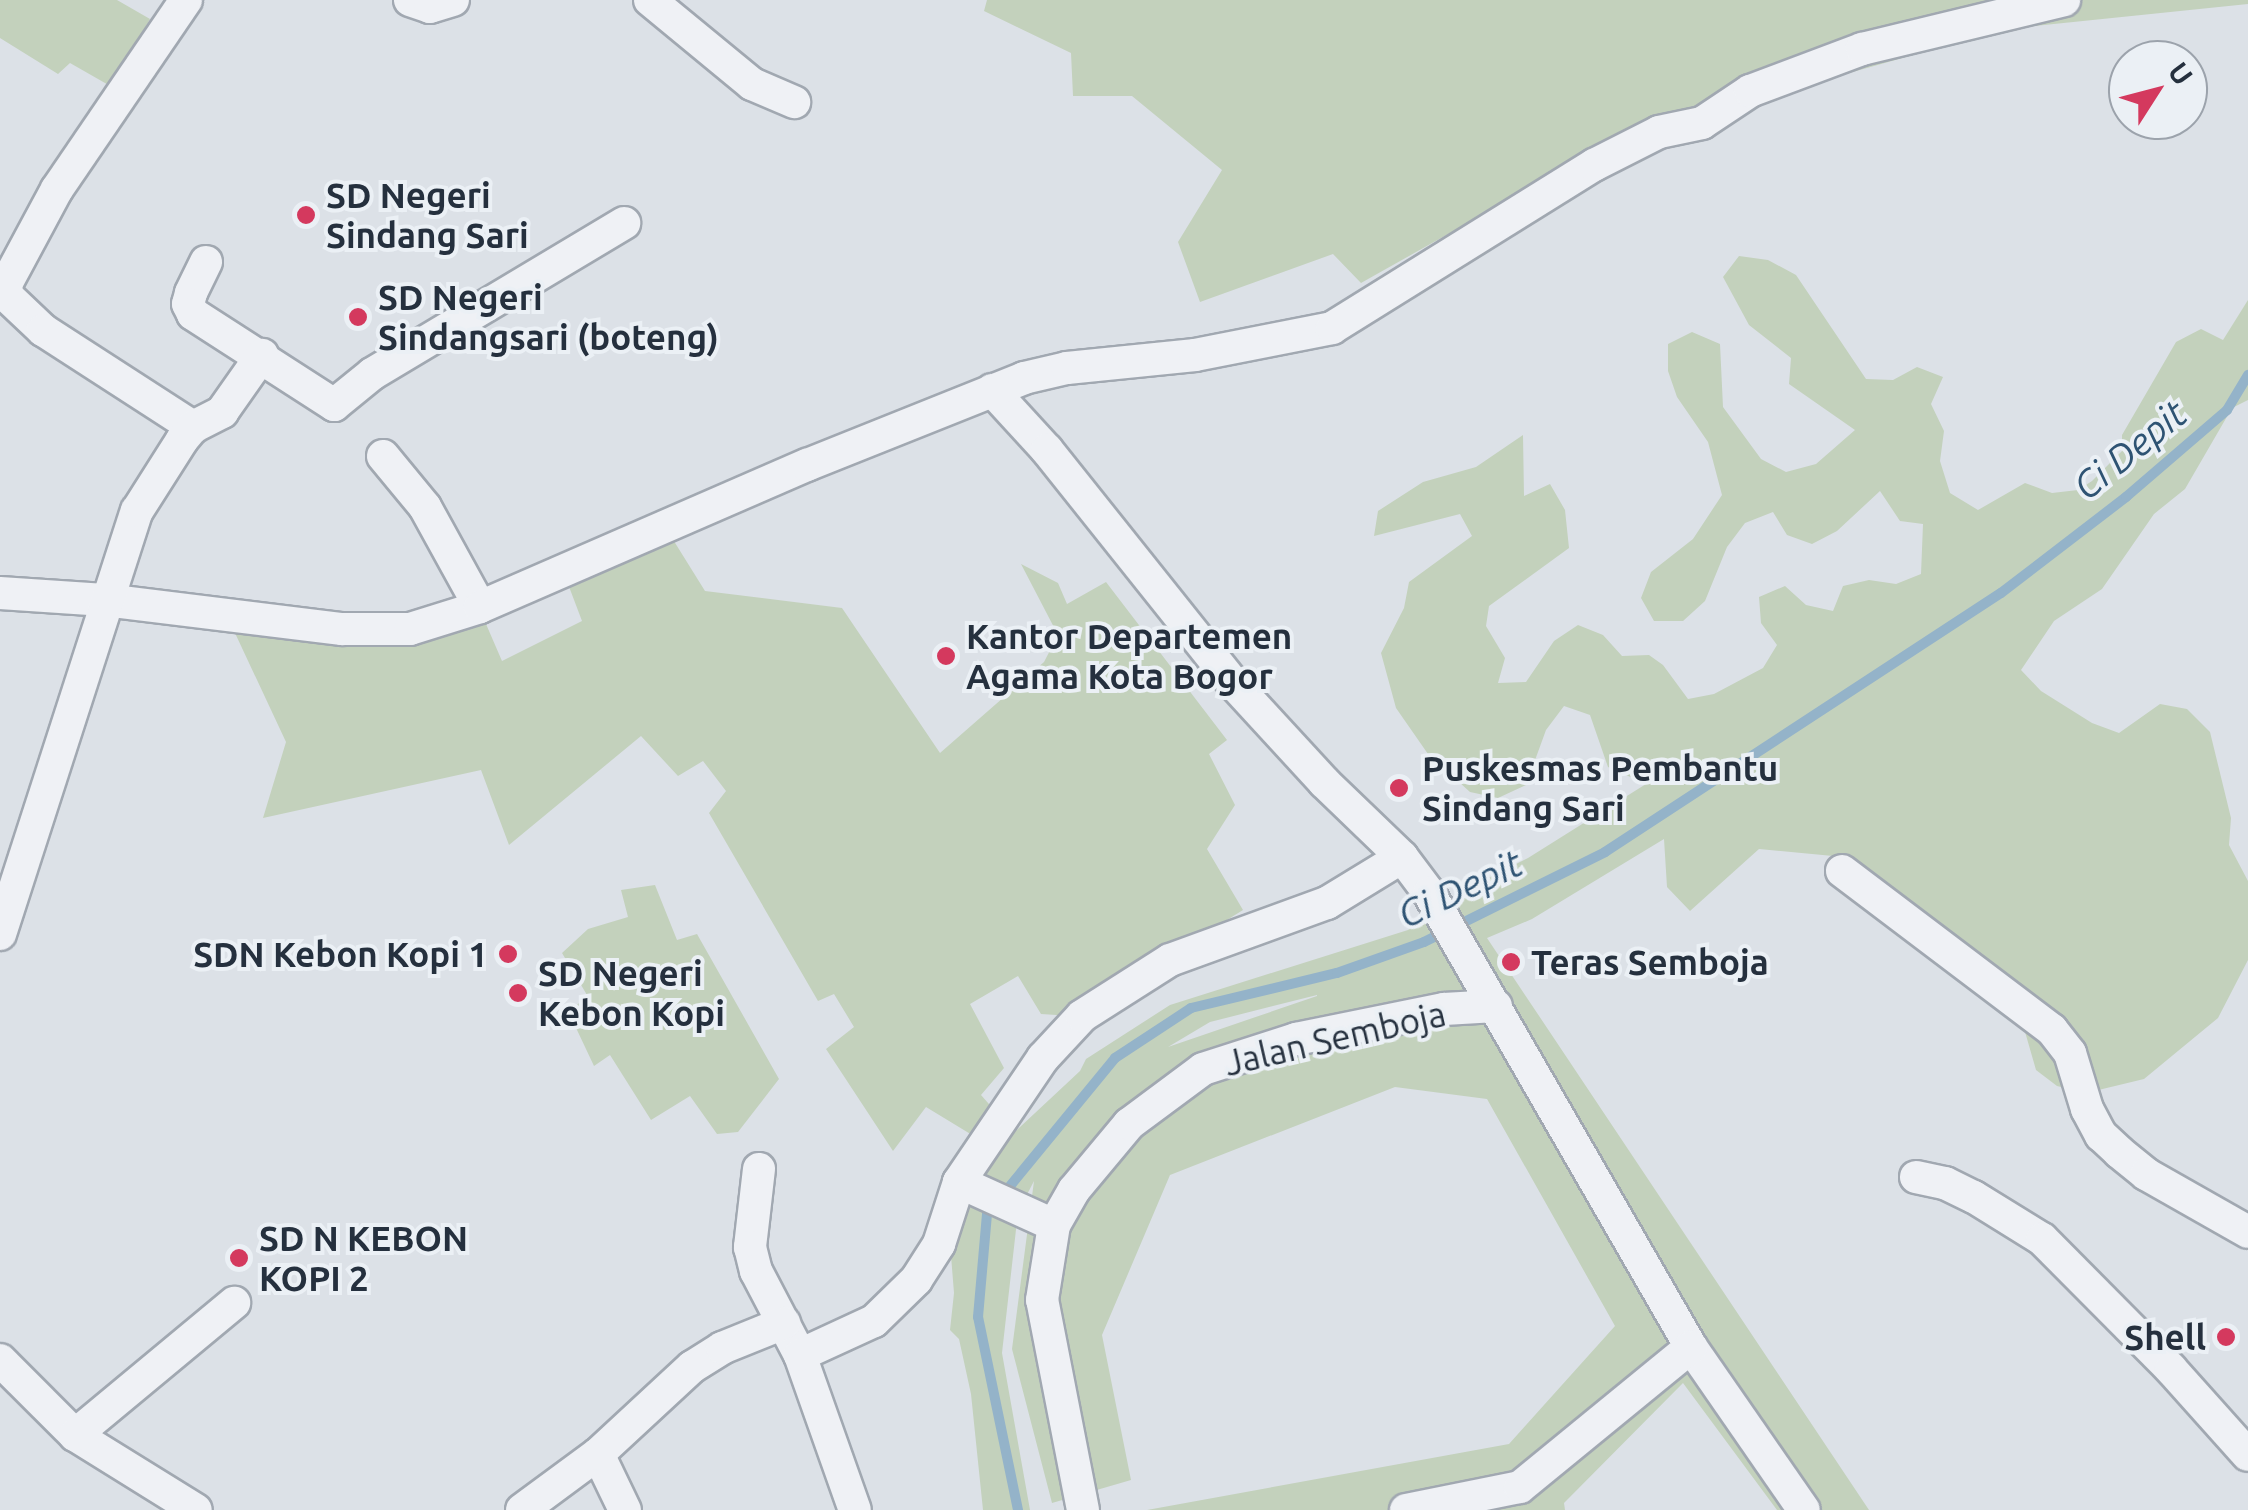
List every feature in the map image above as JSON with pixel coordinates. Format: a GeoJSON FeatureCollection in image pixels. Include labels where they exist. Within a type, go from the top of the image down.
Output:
{"type":"FeatureCollection","features":[{"type":"Feature","properties":{"kind":"street"},"geometry":{"type":"LineString","coordinates":[[186,0],[57,190],[6,284],[8,296],[43,330],[193,427]]}},
{"type":"Feature","properties":{"kind":"street"},"geometry":{"type":"LineString","coordinates":[[410,0],[430,7],[453,0]]}},
{"type":"Feature","properties":{"kind":"street"},"geometry":{"type":"LineString","coordinates":[[650,0],[752,84],[794,102]]}},
{"type":"Feature","properties":{"kind":"street"},"geometry":{"type":"LineString","coordinates":[[0,593],[106,600],[368,630],[410,629],[480,606],[992,390],[1067,368],[1196,355],[1332,328],[1594,165],[1659,132],[1702,123],[1750,90],[1862,48],[2064,0]]}},
{"type":"Feature","properties":{"kind":"street"},"geometry":{"type":"LineString","coordinates":[[206,262],[188,304],[193,314],[334,406],[372,374],[624,224]]}},
{"type":"Feature","properties":{"kind":"street"},"geometry":{"type":"LineString","coordinates":[[0,934],[137,511],[193,427],[222,412],[262,356]]}},
{"type":"Feature","properties":{"kind":"street","name":"Jalan Semboja"},"geometry":{"type":"LineString","coordinates":[[992,390],[1047,450],[1244,695],[1402,857],[1429,893],[1691,1347],[1804,1510]]}},
{"type":"Feature","properties":{"kind":"street"},"geometry":{"type":"LineString","coordinates":[[383,456],[426,507],[480,606]]}},
{"type":"Feature","properties":{"kind":"street"},"geometry":{"type":"LineString","coordinates":[[800,1354],[874,1321],[916,1280],[1043,1058],[1082,1016],[1170,960],[1327,903],[1402,857]]}},
{"type":"Feature","properties":{"kind":"street"},"geometry":{"type":"LineString","coordinates":[[1842,870],[2052,1030],[2070,1053],[2087,1110],[2101,1135],[2119,1152],[2146,1174],[2248,1232]]}},
{"type":"Feature","properties":{"kind":"street","name":"Jalan Semboja"},"geometry":{"type":"LineString","coordinates":[[1083,1510],[1042,1300],[1054,1225],[1074,1190],[1130,1124],[1203,1070],[1296,1039],[1444,1009],[1496,1006]]}},
{"type":"Feature","properties":{"kind":"street"},"geometry":{"type":"LineString","coordinates":[[759,1168],[750,1248],[756,1271],[800,1354],[855,1510]]}},
{"type":"Feature","properties":{"kind":"street"},"geometry":{"type":"LineString","coordinates":[[1916,1177],[1945,1183],[1974,1197],[2042,1239],[2172,1369],[2248,1455]]}},
{"type":"Feature","properties":{"kind":"street"},"geometry":{"type":"LineString","coordinates":[[969,1188],[1054,1225]]}},
{"type":"Feature","properties":{"kind":"street"},"geometry":{"type":"LineString","coordinates":[[75,1435],[234,1303]]}},
{"type":"Feature","properties":{"kind":"street"},"geometry":{"type":"LineString","coordinates":[[522,1510],[598,1454],[692,1367],[722,1348],[784,1322]]}},
{"type":"Feature","properties":{"kind":"street"},"geometry":{"type":"LineString","coordinates":[[1406,1510],[1522,1499],[1691,1347]]}},
{"type":"Feature","properties":{"kind":"street"},"geometry":{"type":"LineString","coordinates":[[0,1360],[75,1435],[196,1510]]}},
{"type":"Feature","properties":{"kind":"street"},"geometry":{"type":"LineString","coordinates":[[598,1454],[626,1510]]}},
{"type":"Feature","properties":{"kind":"green space"},"geometry":{"type":"Polygon","coordinates":[[[0,0],[117,0],[150,19],[112,87],[70,63],[58,74],[0,38],[0,0]]]}},
{"type":"Feature","properties":{"kind":"green space"},"geometry":{"type":"Polygon","coordinates":[[[987,0],[2248,0],[2248,4],[2006,29],[1849,73],[1608,144],[1361,283],[1333,254],[1200,302],[1178,242],[1222,170],[1132,96],[1073,96],[1071,53],[984,11],[987,0]]]}},
{"type":"Feature","properties":{"kind":"green space"},"geometry":{"type":"Polygon","coordinates":[[[1739,256],[1768,260],[1796,275],[1866,379],[1893,380],[1917,367],[1943,377],[1931,404],[1944,431],[1940,461],[1950,493],[1978,510],[2025,483],[2052,493],[2078,490],[2092,481],[2122,451],[2122,435],[2176,342],[2201,329],[2223,340],[2248,300],[2248,400],[2232,408],[2185,489],[2154,514],[2102,589],[2054,621],[2021,670],[2041,691],[2092,723],[2119,733],[2160,704],[2187,709],[2210,732],[2231,818],[2229,845],[2248,881],[2248,960],[2218,1018],[2144,1079],[2086,1093],[2057,1086],[2036,1070],[2013,990],[1867,873],[1833,856],[1759,849],[1690,911],[1667,887],[1664,839],[1532,919],[1487,938],[1869,1510],[1777,1510],[1683,1383],[1564,1503],[1565,1510],[1147,1510],[1509,1444],[1615,1326],[1487,1099],[1395,1087],[1170,1175],[1102,1335],[1131,1480],[1052,1503],[1012,1349],[1034,1181],[1018,1212],[1002,1353],[1030,1510],[983,1510],[971,1394],[959,1339],[950,1330],[954,1293],[950,1243],[975,1169],[1080,1071],[1086,1059],[1170,1005],[1408,930],[1476,884],[1528,858],[1646,784],[1608,767],[1590,715],[1564,706],[1546,730],[1526,785],[1498,798],[1470,792],[1428,754],[1396,708],[1381,653],[1404,608],[1409,582],[1472,536],[1460,514],[1374,536],[1378,511],[1423,482],[1476,467],[1523,435],[1524,496],[1550,484],[1565,510],[1569,548],[1489,606],[1486,626],[1505,658],[1498,683],[1526,682],[1554,641],[1578,625],[1603,635],[1622,656],[1649,655],[1663,665],[1688,699],[1714,694],[1763,668],[1777,645],[1761,623],[1759,597],[1785,586],[1806,605],[1833,611],[1843,586],[1869,580],[1896,584],[1921,574],[1923,524],[1900,521],[1880,491],[1837,531],[1812,544],[1787,535],[1773,512],[1745,523],[1727,547],[1705,601],[1683,621],[1654,621],[1641,598],[1651,572],[1693,539],[1722,495],[1708,442],[1677,397],[1668,371],[1668,344],[1692,332],[1720,344],[1723,407],[1761,459],[1786,472],[1816,464],[1855,430],[1789,384],[1791,358],[1749,325],[1723,277],[1739,256]],[[1317,996],[1210,1022],[1168,1047],[1317,996]]]}},
{"type":"Feature","properties":{"kind":"green space"},"geometry":{"type":"Polygon","coordinates":[[[672,538],[705,591],[842,608],[940,753],[1044,662],[1058,635],[1021,564],[1058,583],[1067,604],[1106,582],[1227,740],[1209,754],[1235,805],[1207,849],[1243,910],[1072,1016],[1041,1014],[1018,976],[970,1004],[1004,1068],[981,1095],[996,1112],[977,1138],[926,1107],[893,1151],[826,1049],[854,1027],[834,994],[818,1001],[709,813],[726,791],[703,761],[678,776],[641,736],[509,845],[481,770],[263,818],[286,742],[235,633],[404,647],[486,624],[502,661],[582,621],[568,584],[672,538]]]}},
{"type":"Feature","properties":{"kind":"green space"},"geometry":{"type":"Polygon","coordinates":[[[655,885],[677,940],[697,934],[779,1079],[738,1132],[717,1134],[690,1096],[651,1120],[610,1055],[594,1066],[569,1013],[587,995],[562,953],[588,929],[628,917],[621,890],[655,885]]]}},
{"type":"Feature","properties":{"kind":"waterway","name":"Ci Depit"},"geometry":{"type":"LineString","coordinates":[[1018,1510],[978,1317],[987,1214],[1115,1058],[1191,1008],[1337,973],[1424,942],[1605,852],[2001,593],[2126,497],[2227,410],[2248,375]]}},
{"type":"Feature","properties":{"kind":"place","name":"SD Negeri Sindang Sari"},"geometry":{"type":"Point","coordinates":[306,215]}},
{"type":"Feature","properties":{"kind":"place","name":"SD Negeri Sindangsari (boteng)"},"geometry":{"type":"Point","coordinates":[358,317]}},
{"type":"Feature","properties":{"kind":"place","name":"Kantor Departemen Agama Kota Bogor"},"geometry":{"type":"Point","coordinates":[946,656]}},
{"type":"Feature","properties":{"kind":"place","name":"Puskesmas Pembantu Sindang Sari"},"geometry":{"type":"Point","coordinates":[1399,788]}},
{"type":"Feature","properties":{"kind":"place","name":"SDN Kebon Kopi 1"},"geometry":{"type":"Point","coordinates":[508,954]}},
{"type":"Feature","properties":{"kind":"place","name":"Teras Semboja"},"geometry":{"type":"Point","coordinates":[1511,962]}},
{"type":"Feature","properties":{"kind":"place","name":"SD Negeri Kebon Kopi"},"geometry":{"type":"Point","coordinates":[518,993]}},
{"type":"Feature","properties":{"kind":"place","name":"SD N KEBON KOPI 2"},"geometry":{"type":"Point","coordinates":[239,1258]}},
{"type":"Feature","properties":{"kind":"place","name":"Shell"},"geometry":{"type":"Point","coordinates":[2226,1337]}}]}
